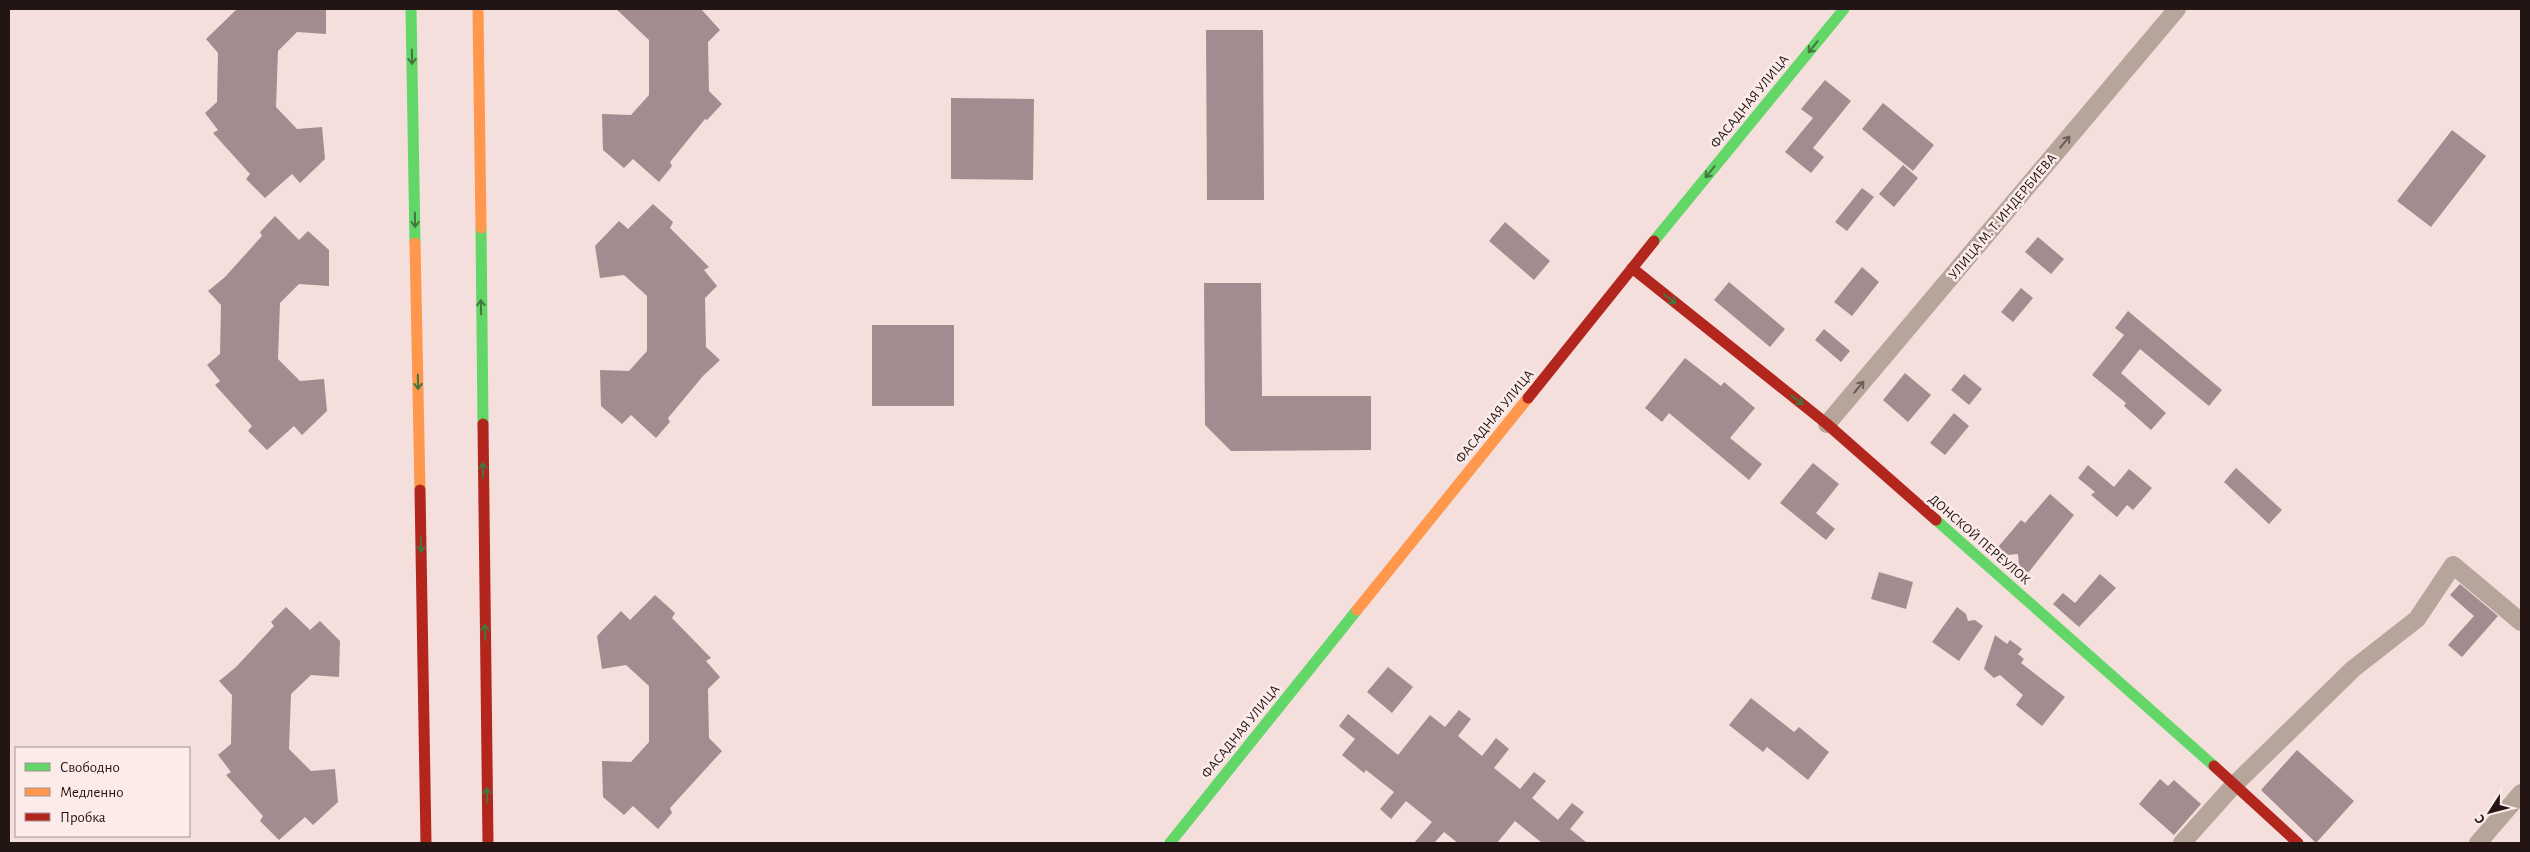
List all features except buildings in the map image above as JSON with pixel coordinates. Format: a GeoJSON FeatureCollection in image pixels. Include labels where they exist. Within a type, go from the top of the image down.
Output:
{"type":"FeatureCollection","features":[{"type":"Feature","properties":{"kind":"street"},"geometry":{"type":"LineString","coordinates":[[411,9],[426,843]]}},
{"type":"Feature","properties":{"kind":"street"},"geometry":{"type":"LineString","coordinates":[[478,9],[488,843]]}},
{"type":"Feature","properties":{"kind":"street","name":"ФАСАДНАЯ УЛИЦА"},"geometry":{"type":"LineString","coordinates":[[1170,843],[1632,268],[1844,9]]}},
{"type":"Feature","properties":{"kind":"street","name":"УЛИЦА М. Т. ИНДЕРБИЕВА"},"geometry":{"type":"LineString","coordinates":[[1827,424],[2177,9]]}},
{"type":"Feature","properties":{"kind":"street","name":"ДОНСКОЙ ПЕРЕУЛОК"},"geometry":{"type":"LineString","coordinates":[[1632,268],[1827,424],[2298,843]]}},
{"type":"Feature","properties":{"kind":"street"},"geometry":{"type":"LineString","coordinates":[[2182,843],[2234,785],[2353,669],[2417,619],[2453,565],[2521,622]]}},
{"type":"Feature","properties":{"kind":"street"},"geometry":{"type":"LineString","coordinates":[[2478,843],[2521,793]]}},
{"type":"Feature","properties":{"kind":"traffic: fast"},"geometry":{"type":"LineString","coordinates":[[411,9],[415,243]]}},
{"type":"Feature","properties":{"kind":"traffic: fast"},"geometry":{"type":"LineString","coordinates":[[1654,241],[1844,9]]}},
{"type":"Feature","properties":{"kind":"traffic: fast"},"geometry":{"type":"LineString","coordinates":[[481,228],[483,424]]}},
{"type":"Feature","properties":{"kind":"traffic: fast"},"geometry":{"type":"LineString","coordinates":[[1936,520],[2214,766]]}},
{"type":"Feature","properties":{"kind":"traffic: fast"},"geometry":{"type":"LineString","coordinates":[[1170,843],[1357,610]]}},
{"type":"Feature","properties":{"kind":"traffic: slow"},"geometry":{"type":"LineString","coordinates":[[478,9],[481,228]]}},
{"type":"Feature","properties":{"kind":"traffic: slow"},"geometry":{"type":"LineString","coordinates":[[415,243],[420,490]]}},
{"type":"Feature","properties":{"kind":"traffic: slow"},"geometry":{"type":"LineString","coordinates":[[1357,610],[1528,398]]}},
{"type":"Feature","properties":{"kind":"traffic: jam"},"geometry":{"type":"LineString","coordinates":[[1528,398],[1654,241]]}},
{"type":"Feature","properties":{"kind":"traffic: jam"},"geometry":{"type":"LineString","coordinates":[[1632,268],[1827,424],[1936,520]]}},
{"type":"Feature","properties":{"kind":"traffic: jam"},"geometry":{"type":"LineString","coordinates":[[483,424],[488,843]]}},
{"type":"Feature","properties":{"kind":"traffic: jam"},"geometry":{"type":"LineString","coordinates":[[420,490],[426,843]]}},
{"type":"Feature","properties":{"kind":"traffic: jam"},"geometry":{"type":"LineString","coordinates":[[2214,766],[2298,843]]}}]}
